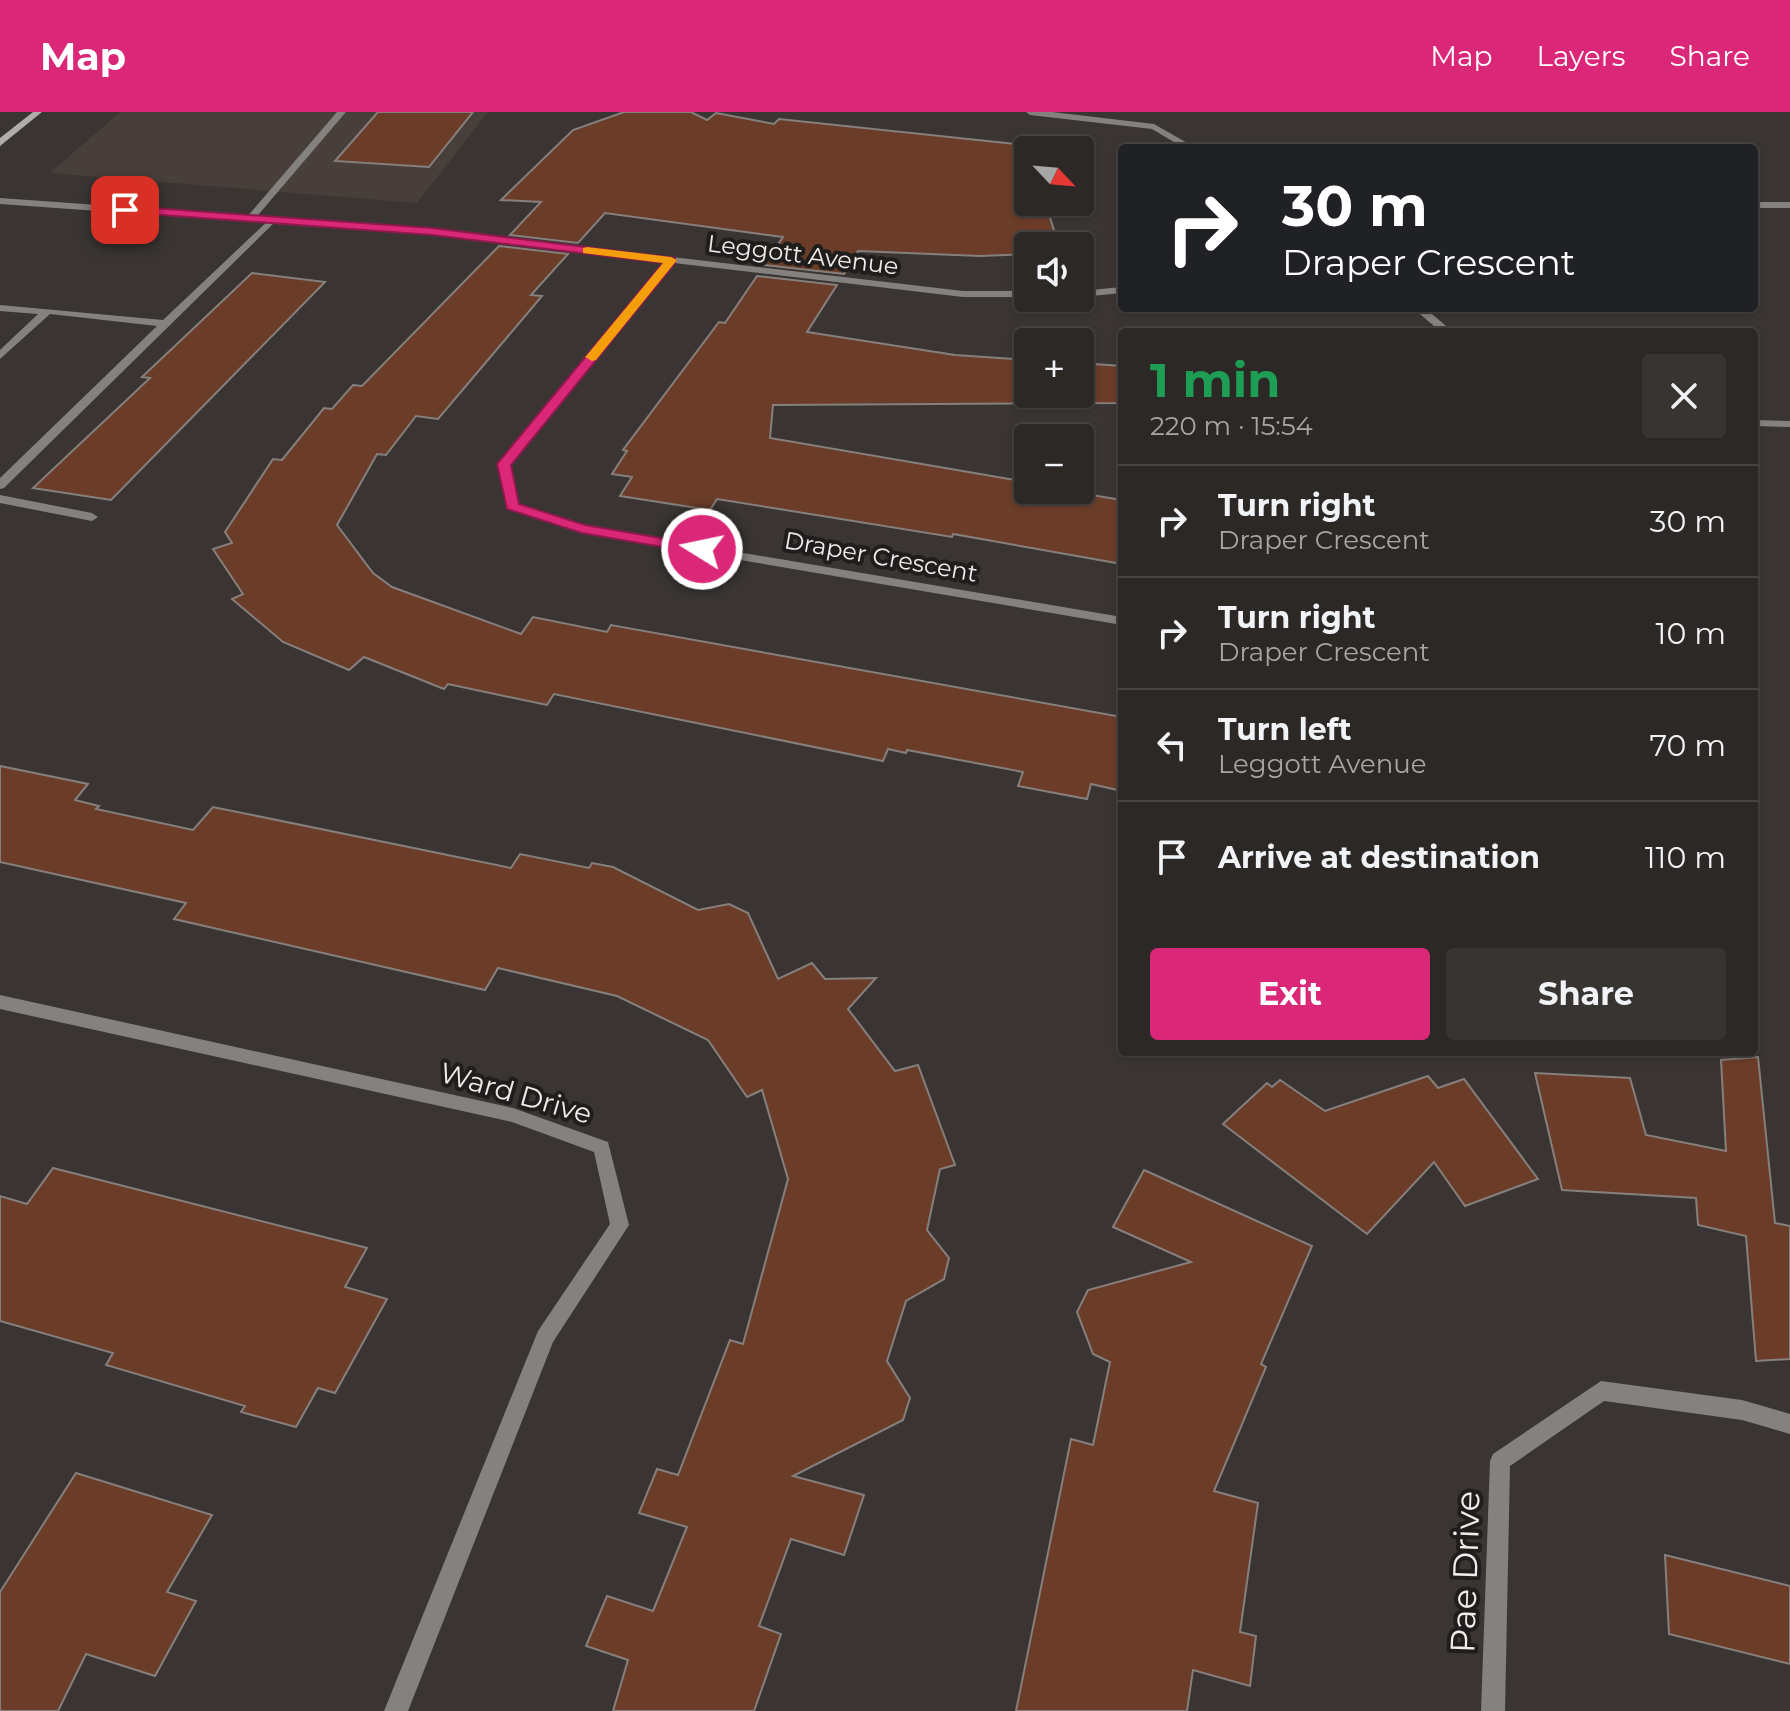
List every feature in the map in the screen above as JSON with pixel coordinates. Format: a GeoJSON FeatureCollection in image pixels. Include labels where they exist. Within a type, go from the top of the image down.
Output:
{"type":"FeatureCollection","features":[{"type":"Feature","properties":{"kind":"street"},"geometry":{"type":"LineString","coordinates":[[0,143],[38,112]]}},
{"type":"Feature","properties":{"kind":"street"},"geometry":{"type":"LineString","coordinates":[[250,219],[342,112]]}},
{"type":"Feature","properties":{"kind":"street"},"geometry":{"type":"LineString","coordinates":[[1030,112],[1154,127],[1184,144]]}},
{"type":"Feature","properties":{"kind":"street","name":"Leggott Avenue"},"geometry":{"type":"LineString","coordinates":[[0,201],[432,232],[963,294],[1014,294]]}},
{"type":"Feature","properties":{"kind":"street"},"geometry":{"type":"LineString","coordinates":[[1758,205],[1790,205]]}},
{"type":"Feature","properties":{"kind":"street"},"geometry":{"type":"LineString","coordinates":[[0,485],[272,220]]}},
{"type":"Feature","properties":{"kind":"street","name":"Draper Crescent"},"geometry":{"type":"LineString","coordinates":[[671,260],[504,464],[512,506],[582,529],[1118,620]]}},
{"type":"Feature","properties":{"kind":"street"},"geometry":{"type":"LineString","coordinates":[[1094,293],[1118,290]]}},
{"type":"Feature","properties":{"kind":"street"},"geometry":{"type":"LineString","coordinates":[[0,308],[166,324]]}},
{"type":"Feature","properties":{"kind":"street"},"geometry":{"type":"LineString","coordinates":[[0,356],[47,311]]}},
{"type":"Feature","properties":{"kind":"street"},"geometry":{"type":"LineString","coordinates":[[1423,312],[1443,328]]}},
{"type":"Feature","properties":{"kind":"street"},"geometry":{"type":"LineString","coordinates":[[1758,423],[1790,424]]}},
{"type":"Feature","properties":{"kind":"street"},"geometry":{"type":"LineString","coordinates":[[0,499],[92,517]]}},
{"type":"Feature","properties":{"kind":"street","name":"Ward Drive"},"geometry":{"type":"LineString","coordinates":[[0,1002],[513,1115],[602,1147],[620,1225],[545,1337],[396,1711]]}},
{"type":"Feature","properties":{"kind":"street","name":"Pae Drive"},"geometry":{"type":"LineString","coordinates":[[1493,1711],[1500,1461],[1601,1391],[1742,1410],[1790,1424]]}},
{"type":"Feature","properties":{"kind":"shaded area"},"geometry":{"type":"Polygon","coordinates":[[[120,112],[488,112],[417,203],[50,173],[120,112]]]}},
{"type":"Feature","properties":{"kind":"building"},"geometry":{"type":"Polygon","coordinates":[[[378,112],[473,112],[429,167],[335,161],[378,112]]]}},
{"type":"Feature","properties":{"kind":"building"},"geometry":{"type":"Polygon","coordinates":[[[624,112],[691,112],[707,120],[716,113],[774,124],[779,119],[1014,144],[1014,216],[1049,216],[1055,232],[1014,232],[1014,255],[858,251],[844,274],[764,265],[783,237],[605,213],[578,243],[510,235],[541,202],[501,200],[573,130],[624,112]]]}},
{"type":"Feature","properties":{"kind":"building"},"geometry":{"type":"Polygon","coordinates":[[[499,246],[568,254],[531,295],[542,296],[438,419],[416,416],[386,455],[377,454],[337,525],[373,573],[392,587],[521,634],[533,617],[607,632],[611,625],[1118,716],[1118,790],[1091,784],[1087,799],[1018,786],[1023,772],[907,750],[906,753],[888,749],[883,761],[554,694],[547,705],[448,684],[444,689],[364,657],[349,670],[283,642],[232,599],[243,594],[213,549],[232,543],[225,532],[273,459],[282,460],[324,408],[332,409],[353,385],[362,386],[499,246]]]}},
{"type":"Feature","properties":{"kind":"building"},"geometry":{"type":"Polygon","coordinates":[[[252,273],[325,282],[111,500],[33,488],[150,378],[142,377],[252,273]]]}},
{"type":"Feature","properties":{"kind":"building"},"geometry":{"type":"Polygon","coordinates":[[[757,276],[837,285],[807,332],[955,355],[1014,359],[1014,404],[773,405],[770,438],[1014,480],[1014,504],[1094,504],[1094,495],[1118,499],[1118,563],[953,534],[952,537],[717,499],[710,510],[620,496],[632,477],[612,474],[627,451],[623,450],[719,322],[725,323],[757,276]]]}},
{"type":"Feature","properties":{"kind":"building"},"geometry":{"type":"Polygon","coordinates":[[[1094,364],[1118,366],[1118,403],[1094,403],[1094,364]]]}},
{"type":"Feature","properties":{"kind":"building"},"geometry":{"type":"Polygon","coordinates":[[[0,766],[88,784],[75,800],[99,806],[96,809],[193,830],[213,807],[511,868],[520,854],[589,868],[592,863],[613,867],[698,910],[729,904],[748,913],[778,979],[812,963],[825,979],[876,978],[848,1009],[895,1071],[918,1065],[955,1165],[940,1169],[927,1230],[949,1258],[944,1279],[906,1301],[887,1361],[910,1398],[903,1420],[793,1476],[864,1495],[844,1555],[791,1539],[759,1626],[781,1634],[754,1711],[613,1711],[628,1660],[586,1646],[607,1596],[653,1611],[687,1527],[639,1513],[657,1469],[678,1475],[730,1340],[743,1344],[788,1179],[762,1090],[747,1097],[708,1040],[617,996],[498,968],[485,990],[174,919],[186,903],[0,862],[0,766]]]}},
{"type":"Feature","properties":{"kind":"building"},"geometry":{"type":"Polygon","coordinates":[[[1758,1057],[1775,1223],[1790,1226],[1790,1359],[1756,1361],[1746,1236],[1698,1225],[1696,1198],[1562,1190],[1535,1073],[1630,1078],[1646,1135],[1726,1151],[1721,1060],[1758,1057]]]}},
{"type":"Feature","properties":{"kind":"building"},"geometry":{"type":"Polygon","coordinates":[[[1428,1076],[1438,1088],[1464,1079],[1538,1179],[1465,1206],[1434,1162],[1367,1234],[1223,1124],[1267,1083],[1272,1087],[1280,1080],[1325,1111],[1428,1076]]]}},
{"type":"Feature","properties":{"kind":"building"},"geometry":{"type":"Polygon","coordinates":[[[53,1168],[367,1248],[345,1287],[387,1299],[335,1393],[318,1388],[296,1427],[241,1412],[245,1406],[106,1365],[113,1353],[0,1321],[0,1196],[27,1204],[53,1168]]]}},
{"type":"Feature","properties":{"kind":"building"},"geometry":{"type":"Polygon","coordinates":[[[1144,1170],[1312,1246],[1261,1364],[1266,1367],[1214,1491],[1258,1503],[1240,1632],[1256,1636],[1250,1686],[1193,1670],[1187,1711],[1016,1711],[1071,1439],[1093,1445],[1110,1362],[1093,1354],[1077,1312],[1088,1290],[1191,1262],[1113,1227],[1144,1170]]]}},
{"type":"Feature","properties":{"kind":"building"},"geometry":{"type":"Polygon","coordinates":[[[76,1473],[212,1515],[167,1592],[196,1601],[155,1676],[86,1654],[58,1711],[0,1711],[0,1592],[76,1473]]]}},
{"type":"Feature","properties":{"kind":"building"},"geometry":{"type":"Polygon","coordinates":[[[1665,1555],[1790,1586],[1790,1664],[1669,1634],[1665,1555]]]}},
{"type":"Feature","properties":{"kind":"slow traffic"},"geometry":{"type":"LineString","coordinates":[[587,250],[671,260],[592,357]]}},
{"type":"Feature","properties":{"kind":"route"},"geometry":{"type":"LineString","coordinates":[[125,210],[432,232],[671,260],[504,464],[512,506],[582,529],[702,549]]}}]}
